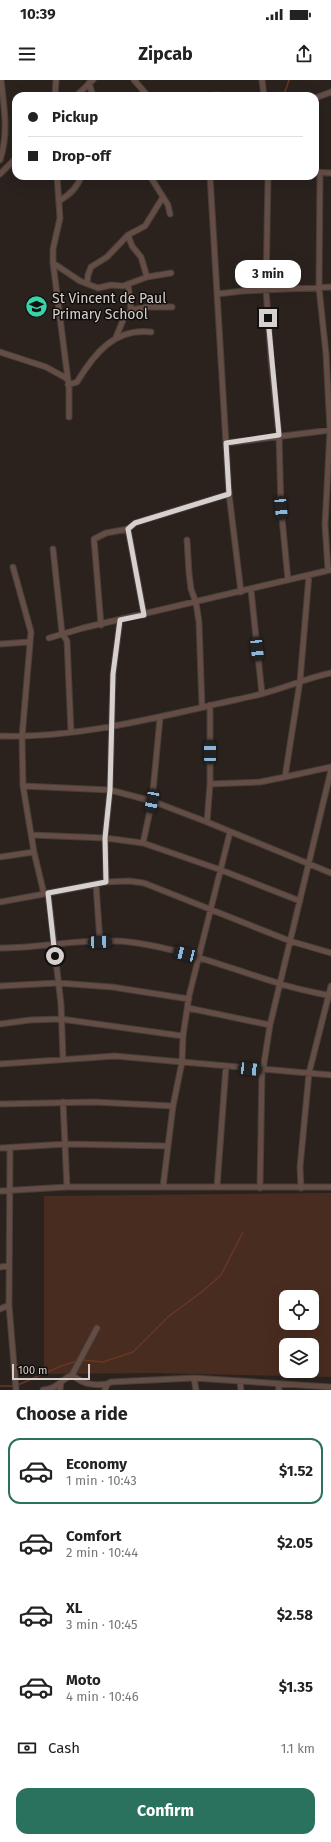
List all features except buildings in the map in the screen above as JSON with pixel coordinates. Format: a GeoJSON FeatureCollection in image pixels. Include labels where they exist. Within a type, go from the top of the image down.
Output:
{"type":"FeatureCollection","features":[{"type":"Feature","properties":{"kind":"street"},"geometry":{"type":"LineString","coordinates":[[0,160],[4,147],[5,127],[1,80]]}},
{"type":"Feature","properties":{"kind":"street"},"geometry":{"type":"LineString","coordinates":[[55,92],[56,80]]}},
{"type":"Feature","properties":{"kind":"street"},"geometry":{"type":"LineString","coordinates":[[134,80],[144,92]]}},
{"type":"Feature","properties":{"kind":"street"},"geometry":{"type":"LineString","coordinates":[[262,80],[264,92]]}},
{"type":"Feature","properties":{"kind":"street"},"geometry":{"type":"LineString","coordinates":[[80,92],[91,82]]}},
{"type":"Feature","properties":{"kind":"street"},"geometry":{"type":"LineString","coordinates":[[91,82],[92,92]]}},
{"type":"Feature","properties":{"kind":"street"},"geometry":{"type":"LineString","coordinates":[[319,96],[331,92]]}},
{"type":"Feature","properties":{"kind":"street"},"geometry":{"type":"LineString","coordinates":[[0,174],[12,162]]}},
{"type":"Feature","properties":{"kind":"street"},"geometry":{"type":"LineString","coordinates":[[319,173],[331,173]]}},
{"type":"Feature","properties":{"kind":"street"},"geometry":{"type":"LineString","coordinates":[[57,180],[60,218],[53,249],[53,263],[68,385],[69,417]]}},
{"type":"Feature","properties":{"kind":"street"},"geometry":{"type":"LineString","coordinates":[[59,202],[70,194],[78,185],[80,180]]}},
{"type":"Feature","properties":{"kind":"street"},"geometry":{"type":"LineString","coordinates":[[152,180],[168,205],[170,214]]}},
{"type":"Feature","properties":{"kind":"street"},"geometry":{"type":"LineString","coordinates":[[210,180],[229,494],[242,592]]}},
{"type":"Feature","properties":{"kind":"street"},"geometry":{"type":"LineString","coordinates":[[268,180],[266,290],[279,435],[281,508],[288,580]]}},
{"type":"Feature","properties":{"kind":"street"},"geometry":{"type":"LineString","coordinates":[[49,638],[62,633],[196,603],[330,570],[325,525],[331,430],[326,354],[319,288],[317,180]]}},
{"type":"Feature","properties":{"kind":"street"},"geometry":{"type":"LineString","coordinates":[[87,284],[91,267],[107,257],[128,235],[145,226],[163,197]]}},
{"type":"Feature","properties":{"kind":"street"},"geometry":{"type":"LineString","coordinates":[[128,235],[132,246],[141,257],[146,277]]}},
{"type":"Feature","properties":{"kind":"street"},"geometry":{"type":"LineString","coordinates":[[53,263],[87,284],[101,288],[111,285],[118,286],[128,284],[146,277],[171,273]]}},
{"type":"Feature","properties":{"kind":"street"},"geometry":{"type":"LineString","coordinates":[[128,284],[131,310]]}},
{"type":"Feature","properties":{"kind":"street"},"geometry":{"type":"LineString","coordinates":[[217,294],[243,291],[331,287]]}},
{"type":"Feature","properties":{"kind":"street"},"geometry":{"type":"LineString","coordinates":[[68,385],[77,382],[89,363],[116,337],[124,318],[131,310],[148,307],[172,307]]}},
{"type":"Feature","properties":{"kind":"street"},"geometry":{"type":"LineString","coordinates":[[116,337],[139,331],[151,332]]}},
{"type":"Feature","properties":{"kind":"street"},"geometry":{"type":"LineString","coordinates":[[0,352],[46,367],[66,378]]}},
{"type":"Feature","properties":{"kind":"street"},"geometry":{"type":"LineString","coordinates":[[226,443],[279,435],[331,430]]}},
{"type":"Feature","properties":{"kind":"street"},"geometry":{"type":"LineString","coordinates":[[101,625],[94,539],[106,533],[128,529],[135,523],[229,494]]}},
{"type":"Feature","properties":{"kind":"street"},"geometry":{"type":"LineString","coordinates":[[128,529],[144,615]]}},
{"type":"Feature","properties":{"kind":"street"},"geometry":{"type":"LineString","coordinates":[[187,540],[188,573],[191,590],[196,603],[199,622],[202,707]]}},
{"type":"Feature","properties":{"kind":"street"},"geometry":{"type":"LineString","coordinates":[[54,549],[62,633],[67,641],[71,732]]}},
{"type":"Feature","properties":{"kind":"street"},"geometry":{"type":"LineString","coordinates":[[13,567],[31,632],[22,737],[23,786],[34,852],[46,893],[54,943],[63,1059]]}},
{"type":"Feature","properties":{"kind":"street"},"geometry":{"type":"LineString","coordinates":[[285,777],[300,680],[309,575]]}},
{"type":"Feature","properties":{"kind":"street"},"geometry":{"type":"LineString","coordinates":[[251,590],[262,694]]}},
{"type":"Feature","properties":{"kind":"street"},"geometry":{"type":"LineString","coordinates":[[106,882],[105,838],[110,790],[113,674],[120,620]]}},
{"type":"Feature","properties":{"kind":"street"},"geometry":{"type":"LineString","coordinates":[[0,644],[29,642]]}},
{"type":"Feature","properties":{"kind":"street"},"geometry":{"type":"LineString","coordinates":[[0,736],[22,737],[71,732],[112,727],[160,718],[210,705],[262,694],[300,680],[331,673]]}},
{"type":"Feature","properties":{"kind":"street"},"geometry":{"type":"LineString","coordinates":[[207,822],[210,784],[210,705]]}},
{"type":"Feature","properties":{"kind":"street"},"geometry":{"type":"LineString","coordinates":[[143,843],[152,801],[160,718]]}},
{"type":"Feature","properties":{"kind":"street"},"geometry":{"type":"LineString","coordinates":[[210,784],[260,782],[331,767]]}},
{"type":"Feature","properties":{"kind":"street"},"geometry":{"type":"LineString","coordinates":[[260,1188],[262,1070],[279,984],[331,770]]}},
{"type":"Feature","properties":{"kind":"street"},"geometry":{"type":"LineString","coordinates":[[23,786],[110,790],[152,801],[331,873]]}},
{"type":"Feature","properties":{"kind":"street"},"geometry":{"type":"LineString","coordinates":[[164,1188],[173,1106],[182,1062],[183,1036],[189,999],[200,957],[210,908],[230,832]]}},
{"type":"Feature","properties":{"kind":"street"},"geometry":{"type":"LineString","coordinates":[[32,835],[105,838],[143,843],[221,870],[300,901]]}},
{"type":"Feature","properties":{"kind":"street"},"geometry":{"type":"LineString","coordinates":[[0,857],[34,852]]}},
{"type":"Feature","properties":{"kind":"street"},"geometry":{"type":"LineString","coordinates":[[0,902],[106,882],[128,881],[144,883],[290,941],[331,953]]}},
{"type":"Feature","properties":{"kind":"street"},"geometry":{"type":"LineString","coordinates":[[96,885],[100,942]]}},
{"type":"Feature","properties":{"kind":"street"},"geometry":{"type":"LineString","coordinates":[[0,948],[54,943],[136,943],[200,957],[279,984],[330,996]]}},
{"type":"Feature","properties":{"kind":"street"},"geometry":{"type":"LineString","coordinates":[[0,986],[58,983],[112,987],[189,999]]}},
{"type":"Feature","properties":{"kind":"street"},"geometry":{"type":"LineString","coordinates":[[301,1188],[300,1166],[309,1073],[330,996],[331,986]]}},
{"type":"Feature","properties":{"kind":"street"},"geometry":{"type":"LineString","coordinates":[[188,1008],[270,1025]]}},
{"type":"Feature","properties":{"kind":"street"},"geometry":{"type":"LineString","coordinates":[[0,1024],[30,1020],[61,1019],[183,1036]]}},
{"type":"Feature","properties":{"kind":"street"},"geometry":{"type":"LineString","coordinates":[[0,1064],[116,1056],[331,1075]]}},
{"type":"Feature","properties":{"kind":"street"},"geometry":{"type":"LineString","coordinates":[[217,1187],[226,1066]]}},
{"type":"Feature","properties":{"kind":"street"},"geometry":{"type":"LineString","coordinates":[[0,1104],[63,1102],[173,1106]]}},
{"type":"Feature","properties":{"kind":"street"},"geometry":{"type":"LineString","coordinates":[[63,1102],[67,1187]]}},
{"type":"Feature","properties":{"kind":"street"},"geometry":{"type":"LineString","coordinates":[[0,1148],[66,1144],[168,1146]]}},
{"type":"Feature","properties":{"kind":"street"},"geometry":{"type":"LineString","coordinates":[[10,1148],[9,1305],[16,1390]]}},
{"type":"Feature","properties":{"kind":"street"},"geometry":{"type":"LineString","coordinates":[[0,1191],[9,1192],[67,1187],[331,1187]]}},
{"type":"Feature","properties":{"kind":"street"},"geometry":{"type":"LineString","coordinates":[[0,1267],[9,1266]]}},
{"type":"Feature","properties":{"kind":"street"},"geometry":{"type":"LineString","coordinates":[[0,1308],[9,1305]]}},
{"type":"Feature","properties":{"kind":"street"},"geometry":{"type":"LineString","coordinates":[[43,1390],[53,1389],[61,1381],[72,1375],[97,1328]]}},
{"type":"Feature","properties":{"kind":"street"},"geometry":{"type":"LineString","coordinates":[[72,1375],[79,1381],[91,1385],[120,1381],[194,1378],[331,1387]]}},
{"type":"Feature","properties":{"kind":"street"},"geometry":{"type":"LineString","coordinates":[[194,1378],[196,1390]]}},
{"type":"Feature","properties":{"kind":"street"},"geometry":{"type":"LineString","coordinates":[[60,1390],[61,1381]]}},
{"type":"Feature","properties":{"kind":"street"},"geometry":{"type":"LineString","coordinates":[[240,1382],[241,1390]]}},
{"type":"Feature","properties":{"kind":"street"},"geometry":{"type":"LineString","coordinates":[[105,1390],[107,1384]]}},
{"type":"Feature","properties":{"kind":"street"},"geometry":{"type":"LineString","coordinates":[[278,1384],[279,1390]]}},
{"type":"Feature","properties":{"kind":"shaded area"},"geometry":{"type":"Polygon","coordinates":[[[331,1193],[331,1377],[319,1377],[319,1338],[279,1338],[279,1376],[154,1373],[44,1374],[44,1196],[331,1193]]]}},
{"type":"Feature","properties":{"kind":"waterway"},"geometry":{"type":"LineString","coordinates":[[285,92],[289,80]]}},
{"type":"Feature","properties":{"kind":"waterway"},"geometry":{"type":"LineString","coordinates":[[81,1360],[103,1362],[133,1352],[169,1316],[203,1291],[221,1275],[243,1232]]}},
{"type":"Feature","properties":{"kind":"waterway"},"geometry":{"type":"LineString","coordinates":[[18,1385],[61,1366],[77,1361]]}},
{"type":"Feature","properties":{"kind":"waterway"},"geometry":{"type":"LineString","coordinates":[[0,1386],[14,1386]]}},
{"type":"Feature","properties":{"kind":"place","name":"St Vincent de Paul Primary School"},"geometry":{"type":"Point","coordinates":[36,306]}},
{"type":"Feature","properties":{"kind":"route"},"geometry":{"type":"LineString","coordinates":[[55,956],[48,893],[98,885],[106,882],[105,838],[110,790],[113,674],[120,620],[144,615],[128,529],[135,523],[229,494],[226,443],[279,435],[268,318]]}}]}
